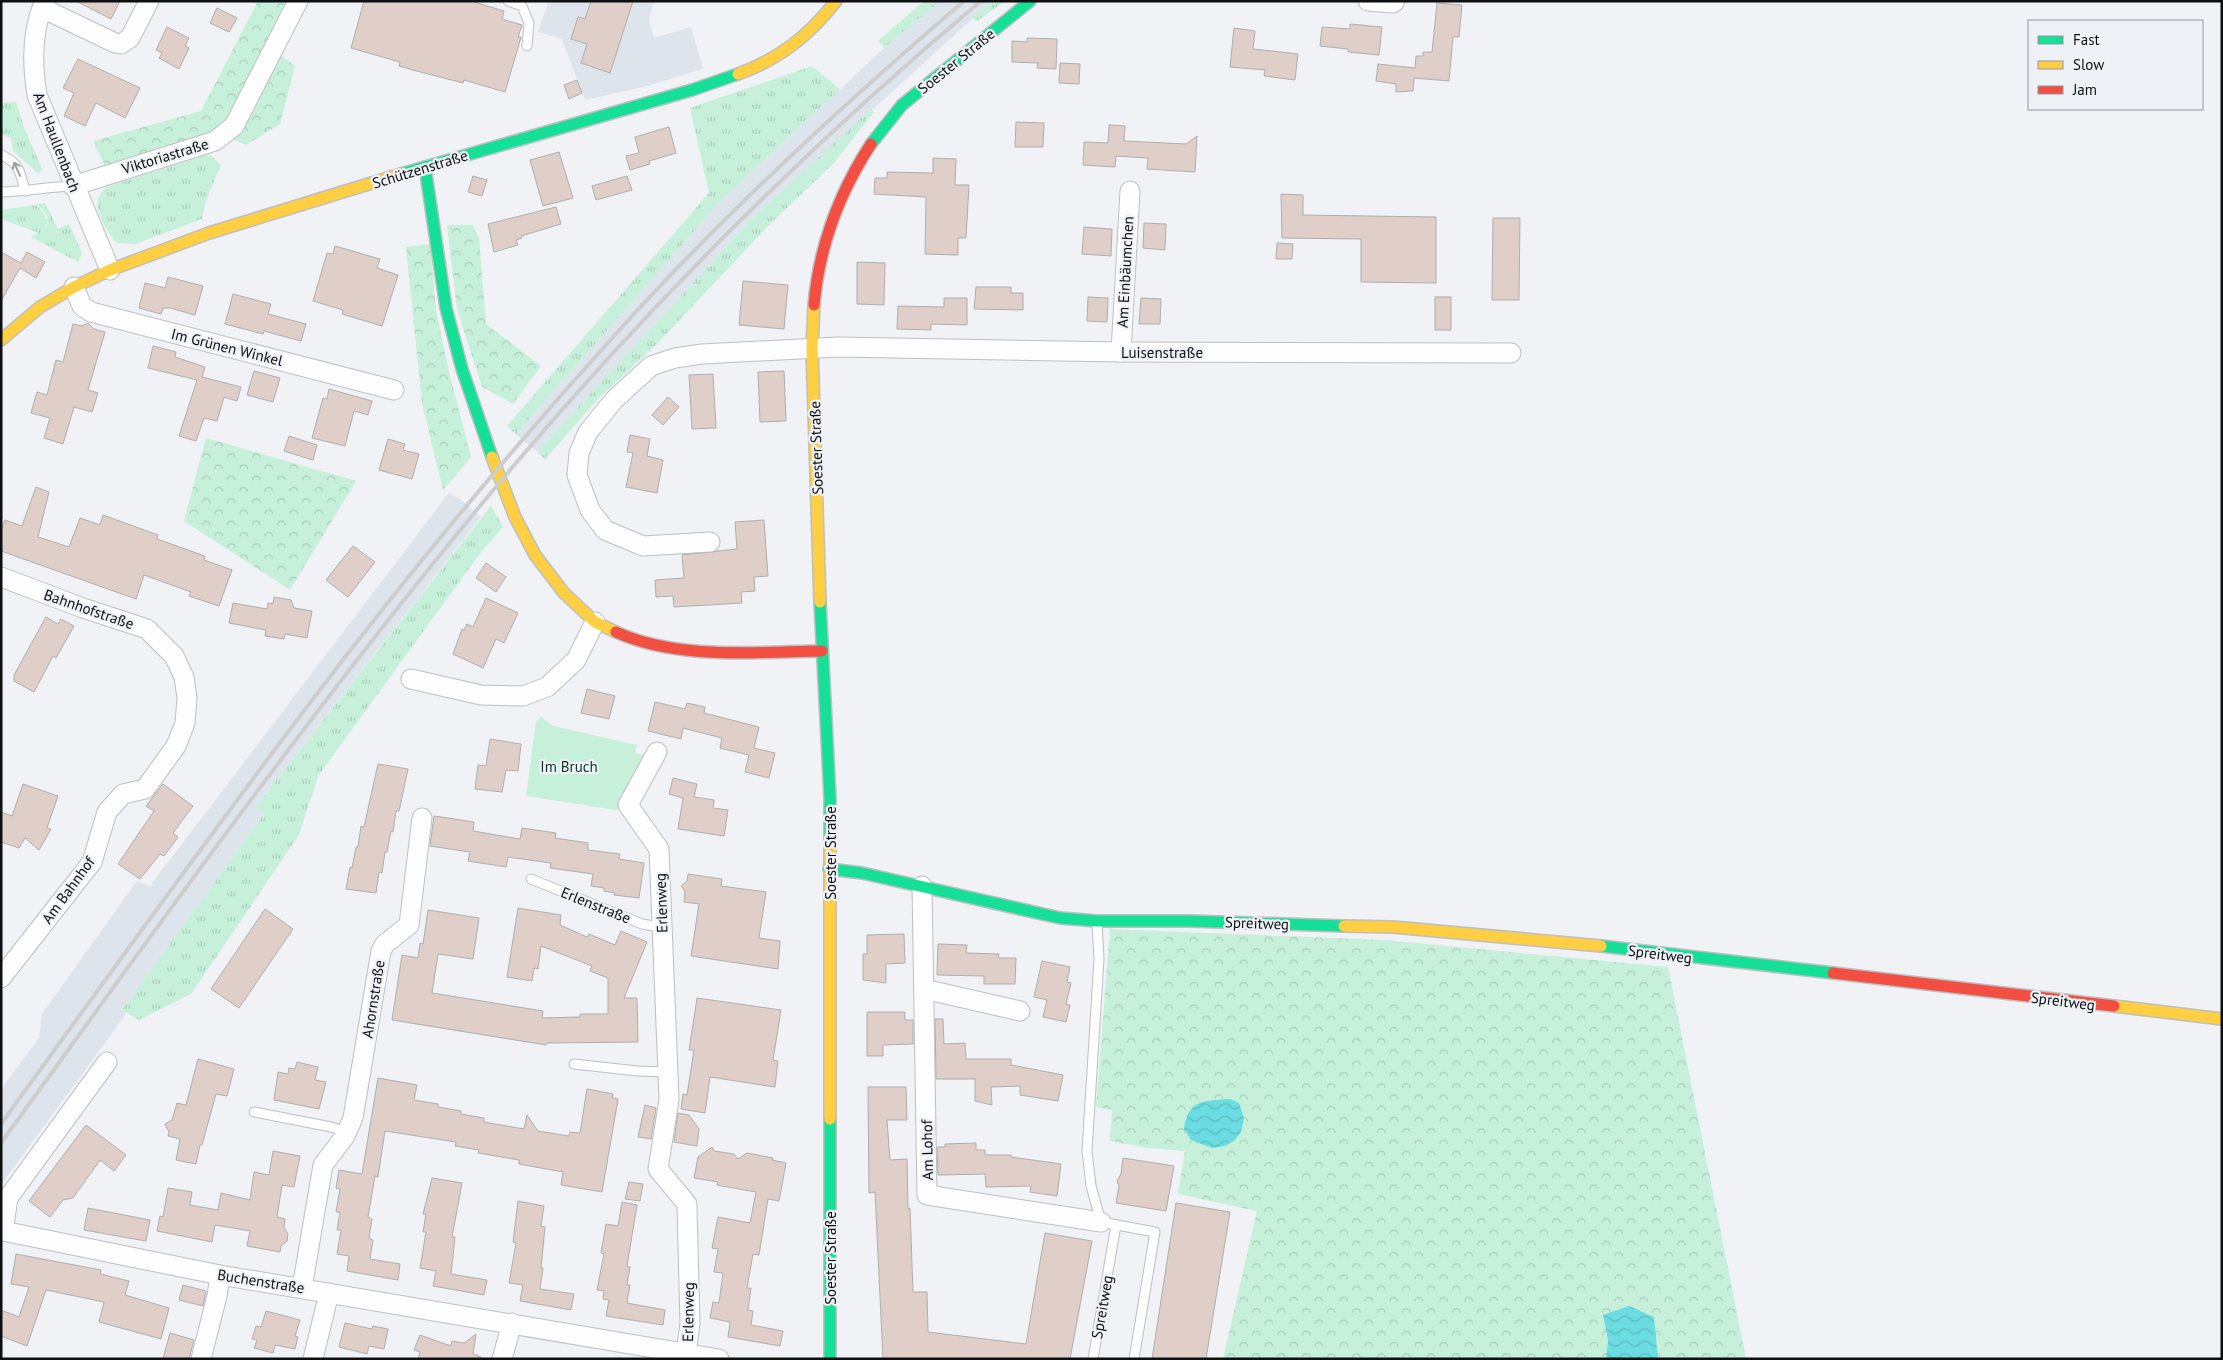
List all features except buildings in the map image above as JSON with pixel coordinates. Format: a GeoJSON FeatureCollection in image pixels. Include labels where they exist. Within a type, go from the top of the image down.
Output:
{"type":"FeatureCollection","features":[{"type":"Feature","properties":{"kind":"street","name":"Am Haullenbach"},"geometry":{"type":"LineString","coordinates":[[110,270],[37,95],[34,53],[43,5],[115,43],[121,44],[130,38],[149,1]]}},
{"type":"Feature","properties":{"kind":"street","name":"Viktoriastraße"},"geometry":{"type":"LineString","coordinates":[[74,186],[215,140],[234,126],[298,1]]}},
{"type":"Feature","properties":{"kind":"street","name":"Schützenstraße"},"geometry":{"type":"LineString","coordinates":[[1,340],[40,307],[74,287],[110,270],[209,233],[425,167],[692,90],[739,74],[766,63],[793,46],[819,23],[836,1]]}},
{"type":"Feature","properties":{"kind":"street","name":"Soester Straße"},"geometry":{"type":"LineString","coordinates":[[830,1359],[830,798],[822,651],[812,348],[820,261],[835,213],[854,172],[874,140],[902,106],[941,71],[1030,1]]}},
{"type":"Feature","properties":{"kind":"street"},"geometry":{"type":"LineString","coordinates":[[1368,1],[1393,3],[1395,1]]}},
{"type":"Feature","properties":{"kind":"street"},"geometry":{"type":"LineString","coordinates":[[425,167],[446,308],[462,369],[515,517],[535,555],[564,593],[595,622],[636,641],[694,650],[822,651]]}},
{"type":"Feature","properties":{"kind":"street","name":"Am Einbäumchen"},"geometry":{"type":"LineString","coordinates":[[1121,352],[1130,191]]}},
{"type":"Feature","properties":{"kind":"street","name":"Im Grünen Winkel"},"geometry":{"type":"LineString","coordinates":[[74,287],[82,306],[91,312],[394,390]]}},
{"type":"Feature","properties":{"kind":"street"},"geometry":{"type":"LineString","coordinates":[[710,542],[643,546],[605,530],[590,510],[577,475],[579,453],[588,432],[614,400],[651,366],[675,358],[702,354],[812,348]]}},
{"type":"Feature","properties":{"kind":"street","name":"Luisenstraße"},"geometry":{"type":"LineString","coordinates":[[812,348],[1121,352],[1511,353]]}},
{"type":"Feature","properties":{"kind":"street","name":"Bahnhofstraße"},"geometry":{"type":"LineString","coordinates":[[1,577],[83,608],[147,628],[174,656],[184,677]]}},
{"type":"Feature","properties":{"kind":"street"},"geometry":{"type":"LineString","coordinates":[[412,679],[481,695],[523,696],[547,687],[576,660],[595,622]]}},
{"type":"Feature","properties":{"kind":"street","name":"Am Bahnhof"},"geometry":{"type":"LineString","coordinates":[[1,978],[92,862],[107,812],[123,794],[145,789],[176,746],[185,723],[187,698],[184,677]]}},
{"type":"Feature","properties":{"kind":"street","name":"Erlenweg"},"geometry":{"type":"LineString","coordinates":[[657,752],[628,805],[659,849],[669,1072],[668,1114],[658,1168],[687,1204],[690,1323],[686,1353]]}},
{"type":"Feature","properties":{"kind":"street","name":"Ahornstraße"},"geometry":{"type":"LineString","coordinates":[[302,1288],[324,1164],[347,1132],[355,1110],[381,951],[385,944],[409,925],[422,818]]}},
{"type":"Feature","properties":{"kind":"street","name":"Spreitweg"},"geometry":{"type":"LineString","coordinates":[[829,869],[862,873],[1060,918],[1393,927],[1607,948],[2222,1019]]}},
{"type":"Feature","properties":{"kind":"street","name":"Am Lohof"},"geometry":{"type":"LineString","coordinates":[[922,886],[927,1195],[1108,1224]]}},
{"type":"Feature","properties":{"kind":"street"},"geometry":{"type":"LineString","coordinates":[[924,989],[1020,1011]]}},
{"type":"Feature","properties":{"kind":"street","name":"Buchenstraße"},"geometry":{"type":"LineString","coordinates":[[107,1062],[8,1198],[2,1237],[719,1359]]}},
{"type":"Feature","properties":{"kind":"street"},"geometry":{"type":"LineString","coordinates":[[201,1359],[217,1296],[220,1275]]}},
{"type":"Feature","properties":{"kind":"street"},"geometry":{"type":"LineString","coordinates":[[313,1359],[329,1292]]}},
{"type":"Feature","properties":{"kind":"street"},"geometry":{"type":"LineString","coordinates":[[502,1359],[512,1323]]}},
{"type":"Feature","properties":{"kind":"lane"},"geometry":{"type":"LineString","coordinates":[[508,1],[522,6],[529,23],[527,46]]}},
{"type":"Feature","properties":{"kind":"lane"},"geometry":{"type":"LineString","coordinates":[[1,155],[11,159],[18,166],[25,191]]}},
{"type":"Feature","properties":{"kind":"lane"},"geometry":{"type":"LineString","coordinates":[[1,192],[25,191],[43,187],[74,186]]}},
{"type":"Feature","properties":{"kind":"lane","name":"Erlenstraße"},"geometry":{"type":"LineString","coordinates":[[531,879],[642,924],[661,927]]}},
{"type":"Feature","properties":{"kind":"lane","name":"Spreitweg"},"geometry":{"type":"LineString","coordinates":[[1093,1359],[1108,1224],[1091,1186],[1087,1151],[1099,959],[1097,920]]}},
{"type":"Feature","properties":{"kind":"lane"},"geometry":{"type":"LineString","coordinates":[[574,1064],[637,1071],[669,1072]]}},
{"type":"Feature","properties":{"kind":"lane"},"geometry":{"type":"LineString","coordinates":[[254,1112],[331,1127],[347,1132]]}},
{"type":"Feature","properties":{"kind":"lane"},"geometry":{"type":"LineString","coordinates":[[1108,1224],[1155,1232],[1134,1359]]}},
{"type":"Feature","properties":{"kind":"shaded area"},"geometry":{"type":"Polygon","coordinates":[[[549,1],[654,1],[649,20],[654,38],[691,27],[703,69],[647,86],[585,100],[562,39],[538,32],[549,1]]]}},
{"type":"Feature","properties":{"kind":"shaded area"},"geometry":{"type":"Polygon","coordinates":[[[940,1],[992,1],[750,221],[537,452],[516,434],[716,206],[884,48],[940,1]]]}},
{"type":"Feature","properties":{"kind":"shaded area"},"geometry":{"type":"Polygon","coordinates":[[[449,493],[460,499],[481,517],[256,806],[264,814],[122,1010],[126,1014],[1,1185],[1,1089],[39,1038],[42,1014],[137,881],[150,886],[449,493]]]}},
{"type":"Feature","properties":{"kind":"green space"},"geometry":{"type":"Polygon","coordinates":[[[258,1],[292,1],[232,122],[212,135],[105,166],[93,141],[201,111],[258,1]]]}},
{"type":"Feature","properties":{"kind":"green space"},"geometry":{"type":"Polygon","coordinates":[[[924,1],[940,1],[884,48],[878,41],[924,1]]]}},
{"type":"Feature","properties":{"kind":"green space"},"geometry":{"type":"Polygon","coordinates":[[[992,1],[1005,1],[976,22],[972,18],[992,1]]]}},
{"type":"Feature","properties":{"kind":"green space"},"geometry":{"type":"Polygon","coordinates":[[[278,53],[295,66],[280,124],[246,145],[227,137],[278,53]]]}},
{"type":"Feature","properties":{"kind":"green space"},"geometry":{"type":"Polygon","coordinates":[[[812,66],[840,89],[716,206],[516,434],[507,426],[709,193],[690,108],[812,66]]]}},
{"type":"Feature","properties":{"kind":"green space"},"geometry":{"type":"Polygon","coordinates":[[[16,102],[23,125],[42,169],[39,174],[13,151],[11,138],[1,134],[1,103],[16,102]]]}},
{"type":"Feature","properties":{"kind":"green space"},"geometry":{"type":"Polygon","coordinates":[[[871,109],[874,112],[833,164],[771,223],[657,344],[600,397],[545,459],[537,452],[750,221],[871,109]]]}},
{"type":"Feature","properties":{"kind":"green space"},"geometry":{"type":"Polygon","coordinates":[[[209,154],[221,165],[206,200],[202,219],[135,244],[117,243],[106,229],[98,211],[99,198],[106,187],[209,154]]]}},
{"type":"Feature","properties":{"kind":"green space"},"geometry":{"type":"Polygon","coordinates":[[[45,203],[58,229],[69,224],[82,253],[78,262],[31,237],[46,229],[49,219],[38,204],[45,203]]]}},
{"type":"Feature","properties":{"kind":"green space"},"geometry":{"type":"Polygon","coordinates":[[[37,205],[48,220],[45,229],[39,233],[1,219],[1,210],[37,205]]]}},
{"type":"Feature","properties":{"kind":"green space"},"geometry":{"type":"Polygon","coordinates":[[[447,225],[473,225],[479,238],[486,324],[541,366],[513,404],[482,387],[457,309],[447,225]]]}},
{"type":"Feature","properties":{"kind":"green space"},"geometry":{"type":"Polygon","coordinates":[[[430,244],[436,310],[449,372],[471,457],[443,490],[422,403],[406,247],[430,244]]]}},
{"type":"Feature","properties":{"kind":"green space"},"geometry":{"type":"Polygon","coordinates":[[[206,438],[356,481],[290,590],[184,521],[206,438]]]}},
{"type":"Feature","properties":{"kind":"green space"},"geometry":{"type":"Polygon","coordinates":[[[491,506],[503,527],[481,552],[318,776],[299,835],[191,994],[139,1020],[122,1010],[264,814],[256,806],[491,506]]]}},
{"type":"Feature","properties":{"kind":"green space","name":"Im Bruch"},"geometry":{"type":"Polygon","coordinates":[[[541,717],[553,726],[637,745],[635,753],[643,755],[647,762],[622,807],[616,810],[526,796],[536,722],[541,717]]]}},
{"type":"Feature","properties":{"kind":"green space"},"geometry":{"type":"Polygon","coordinates":[[[1110,929],[1384,940],[1668,967],[1746,1359],[1223,1359],[1257,1211],[1178,1194],[1185,1151],[1148,1148],[1110,1141],[1112,1110],[1096,1107],[1110,929]]]}},
{"type":"Feature","properties":{"kind":"water"},"geometry":{"type":"Polygon","coordinates":[[[1230,1099],[1239,1103],[1244,1118],[1241,1132],[1235,1140],[1225,1146],[1212,1148],[1191,1140],[1184,1129],[1186,1119],[1193,1107],[1205,1101],[1230,1099]]]}},
{"type":"Feature","properties":{"kind":"water"},"geometry":{"type":"Polygon","coordinates":[[[1629,1306],[1654,1317],[1658,1359],[1606,1359],[1608,1340],[1603,1315],[1629,1306]]]}},
{"type":"Feature","properties":{"kind":"railway"},"geometry":{"type":"LineString","coordinates":[[1,1124],[310,703],[385,606],[502,463],[624,325],[705,240],[832,117],[964,1]]}},
{"type":"Feature","properties":{"kind":"railway"},"geometry":{"type":"LineString","coordinates":[[1,1143],[233,824],[352,666],[475,512],[533,443],[592,376],[716,245],[846,120],[981,1]]}},
{"type":"Feature","properties":{"kind":"traffic: fast"},"geometry":{"type":"LineString","coordinates":[[871,144],[902,105],[1030,1]]}},
{"type":"Feature","properties":{"kind":"traffic: fast"},"geometry":{"type":"LineString","coordinates":[[401,174],[692,90],[738,74]]}},
{"type":"Feature","properties":{"kind":"traffic: fast"},"geometry":{"type":"LineString","coordinates":[[425,167],[446,308],[462,369],[492,457]]}},
{"type":"Feature","properties":{"kind":"traffic: fast"},"geometry":{"type":"LineString","coordinates":[[820,602],[830,798],[830,837]]}},
{"type":"Feature","properties":{"kind":"traffic: fast"},"geometry":{"type":"LineString","coordinates":[[829,869],[862,873],[1060,918],[1097,921],[1189,921],[1344,926]]}},
{"type":"Feature","properties":{"kind":"traffic: fast"},"geometry":{"type":"LineString","coordinates":[[1601,946],[1833,973]]}},
{"type":"Feature","properties":{"kind":"traffic: fast"},"geometry":{"type":"LineString","coordinates":[[830,1119],[830,1359]]}},
{"type":"Feature","properties":{"kind":"traffic: slow"},"geometry":{"type":"LineString","coordinates":[[738,74],[780,54],[804,36],[836,1]]}},
{"type":"Feature","properties":{"kind":"traffic: slow"},"geometry":{"type":"LineString","coordinates":[[1,340],[40,307],[74,287],[110,270],[209,233],[401,174]]}},
{"type":"Feature","properties":{"kind":"traffic: slow"},"geometry":{"type":"LineString","coordinates":[[814,305],[812,348],[820,602]]}},
{"type":"Feature","properties":{"kind":"traffic: slow"},"geometry":{"type":"LineString","coordinates":[[492,457],[515,517],[535,555],[564,593],[595,622],[616,632]]}},
{"type":"Feature","properties":{"kind":"traffic: slow"},"geometry":{"type":"LineString","coordinates":[[830,837],[830,1119]]}},
{"type":"Feature","properties":{"kind":"traffic: slow"},"geometry":{"type":"LineString","coordinates":[[1344,926],[1393,927],[1601,946]]}},
{"type":"Feature","properties":{"kind":"traffic: slow"},"geometry":{"type":"LineString","coordinates":[[2114,1006],[2222,1019]]}},
{"type":"Feature","properties":{"kind":"traffic: jam"},"geometry":{"type":"LineString","coordinates":[[814,305],[821,262],[832,221],[849,182],[871,144]]}},
{"type":"Feature","properties":{"kind":"traffic: jam"},"geometry":{"type":"LineString","coordinates":[[616,632],[640,641],[691,651],[744,653],[822,651]]}},
{"type":"Feature","properties":{"kind":"traffic: jam"},"geometry":{"type":"LineString","coordinates":[[1833,973],[2114,1006]]}}]}
